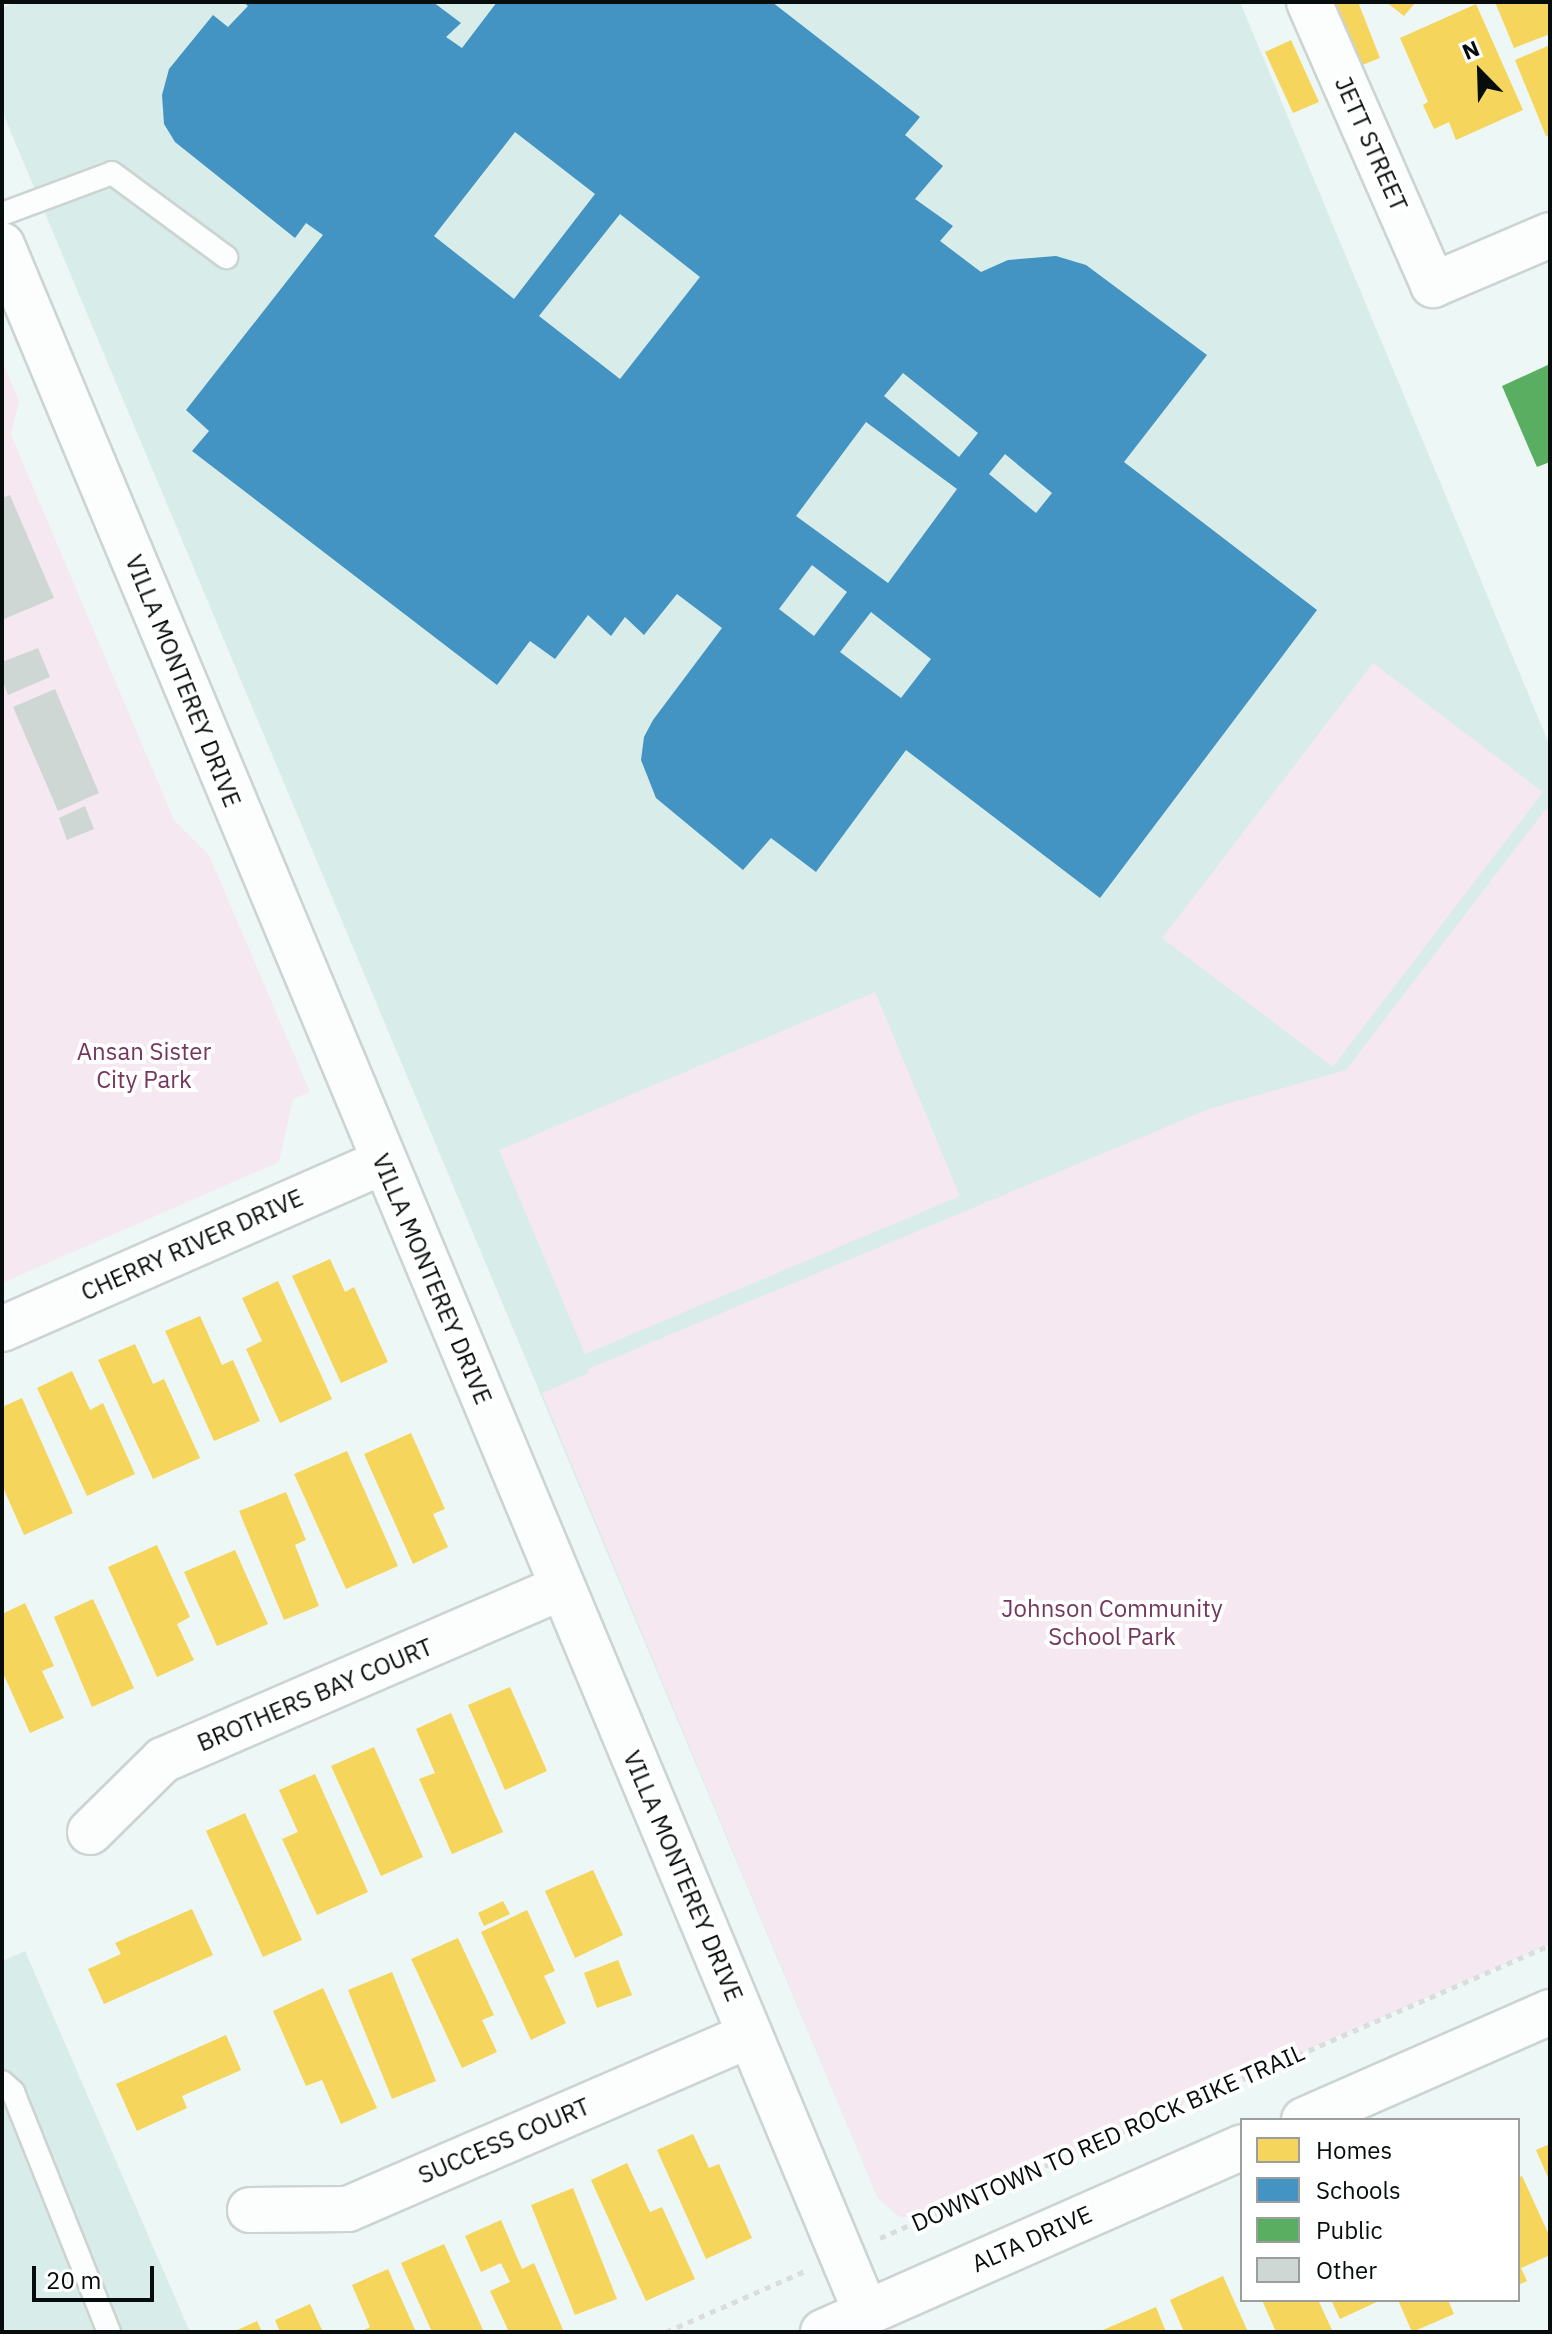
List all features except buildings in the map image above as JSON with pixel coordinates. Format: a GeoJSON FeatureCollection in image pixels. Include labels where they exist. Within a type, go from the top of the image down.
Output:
{"type":"FeatureCollection","features":[{"type":"Feature","properties":{"kind":"street","name":"JETT STREET"},"geometry":{"type":"LineString","coordinates":[[1309,2],[1433,285],[1550,235]]}},
{"type":"Feature","properties":{"kind":"street","name":"VILLA MONTEREY DRIVE"},"geometry":{"type":"LineString","coordinates":[[2,245],[866,2312]]}},
{"type":"Feature","properties":{"kind":"street","name":"CHERRY RIVER DRIVE"},"geometry":{"type":"LineString","coordinates":[[2,1329],[383,1162]]}},
{"type":"Feature","properties":{"kind":"street","name":"BROTHERS BAY COURT"},"geometry":{"type":"LineString","coordinates":[[90,1832],[163,1760],[561,1588]]}},
{"type":"Feature","properties":{"kind":"street"},"geometry":{"type":"LineString","coordinates":[[1309,2118],[1550,2012]]}},
{"type":"Feature","properties":{"kind":"street","name":"SUCCESS COURT"},"geometry":{"type":"LineString","coordinates":[[250,2210],[348,2209],[750,2035]]}},
{"type":"Feature","properties":{"kind":"street","name":"ALTA DRIVE"},"geometry":{"type":"LineString","coordinates":[[823,2332],[1240,2148]]}},
{"type":"Feature","properties":{"kind":"lane"},"geometry":{"type":"LineString","coordinates":[[2,214],[112,173],[226,257]]}},
{"type":"Feature","properties":{"kind":"lane"},"geometry":{"type":"LineString","coordinates":[[2,2082],[13,2092],[109,2332]]}},
{"type":"Feature","properties":{"kind":"path","name":"DOWNTOWN TO RED ROCK BIKE TRAIL"},"geometry":{"type":"LineString","coordinates":[[666,2332],[1550,1945]]}},
{"type":"Feature","properties":{"kind":"shaded area"},"geometry":{"type":"Polygon","coordinates":[[[15,2],[1240,2],[1550,746],[1550,1944],[921,2217],[900,2217],[878,2198],[2,111],[2,8],[15,2]]]}},
{"type":"Feature","properties":{"kind":"shaded area"},"geometry":{"type":"Polygon","coordinates":[[[25,1951],[190,2332],[2,2332],[2,1961],[25,1951]]]}},
{"type":"Feature","properties":{"kind":"green space","name":"Ansan Sister City Park"},"geometry":{"type":"Polygon","coordinates":[[[2,361],[19,401],[11,435],[174,820],[209,855],[310,1092],[293,1099],[279,1162],[2,1283],[2,361]]]}},
{"type":"Feature","properties":{"kind":"green space"},"geometry":{"type":"Polygon","coordinates":[[[1373,663],[1543,792],[1333,1067],[1162,938],[1373,663]]]}},
{"type":"Feature","properties":{"kind":"green space","name":"Johnson Community School Park"},"geometry":{"type":"Polygon","coordinates":[[[1550,809],[1550,1944],[921,2217],[900,2217],[878,2198],[542,1393],[589,1373],[588,1369],[1209,1109],[1346,1070],[1545,810],[1550,809]]]}},
{"type":"Feature","properties":{"kind":"green space"},"geometry":{"type":"Polygon","coordinates":[[[875,992],[960,1196],[585,1354],[499,1150],[875,992]]]}}]}
